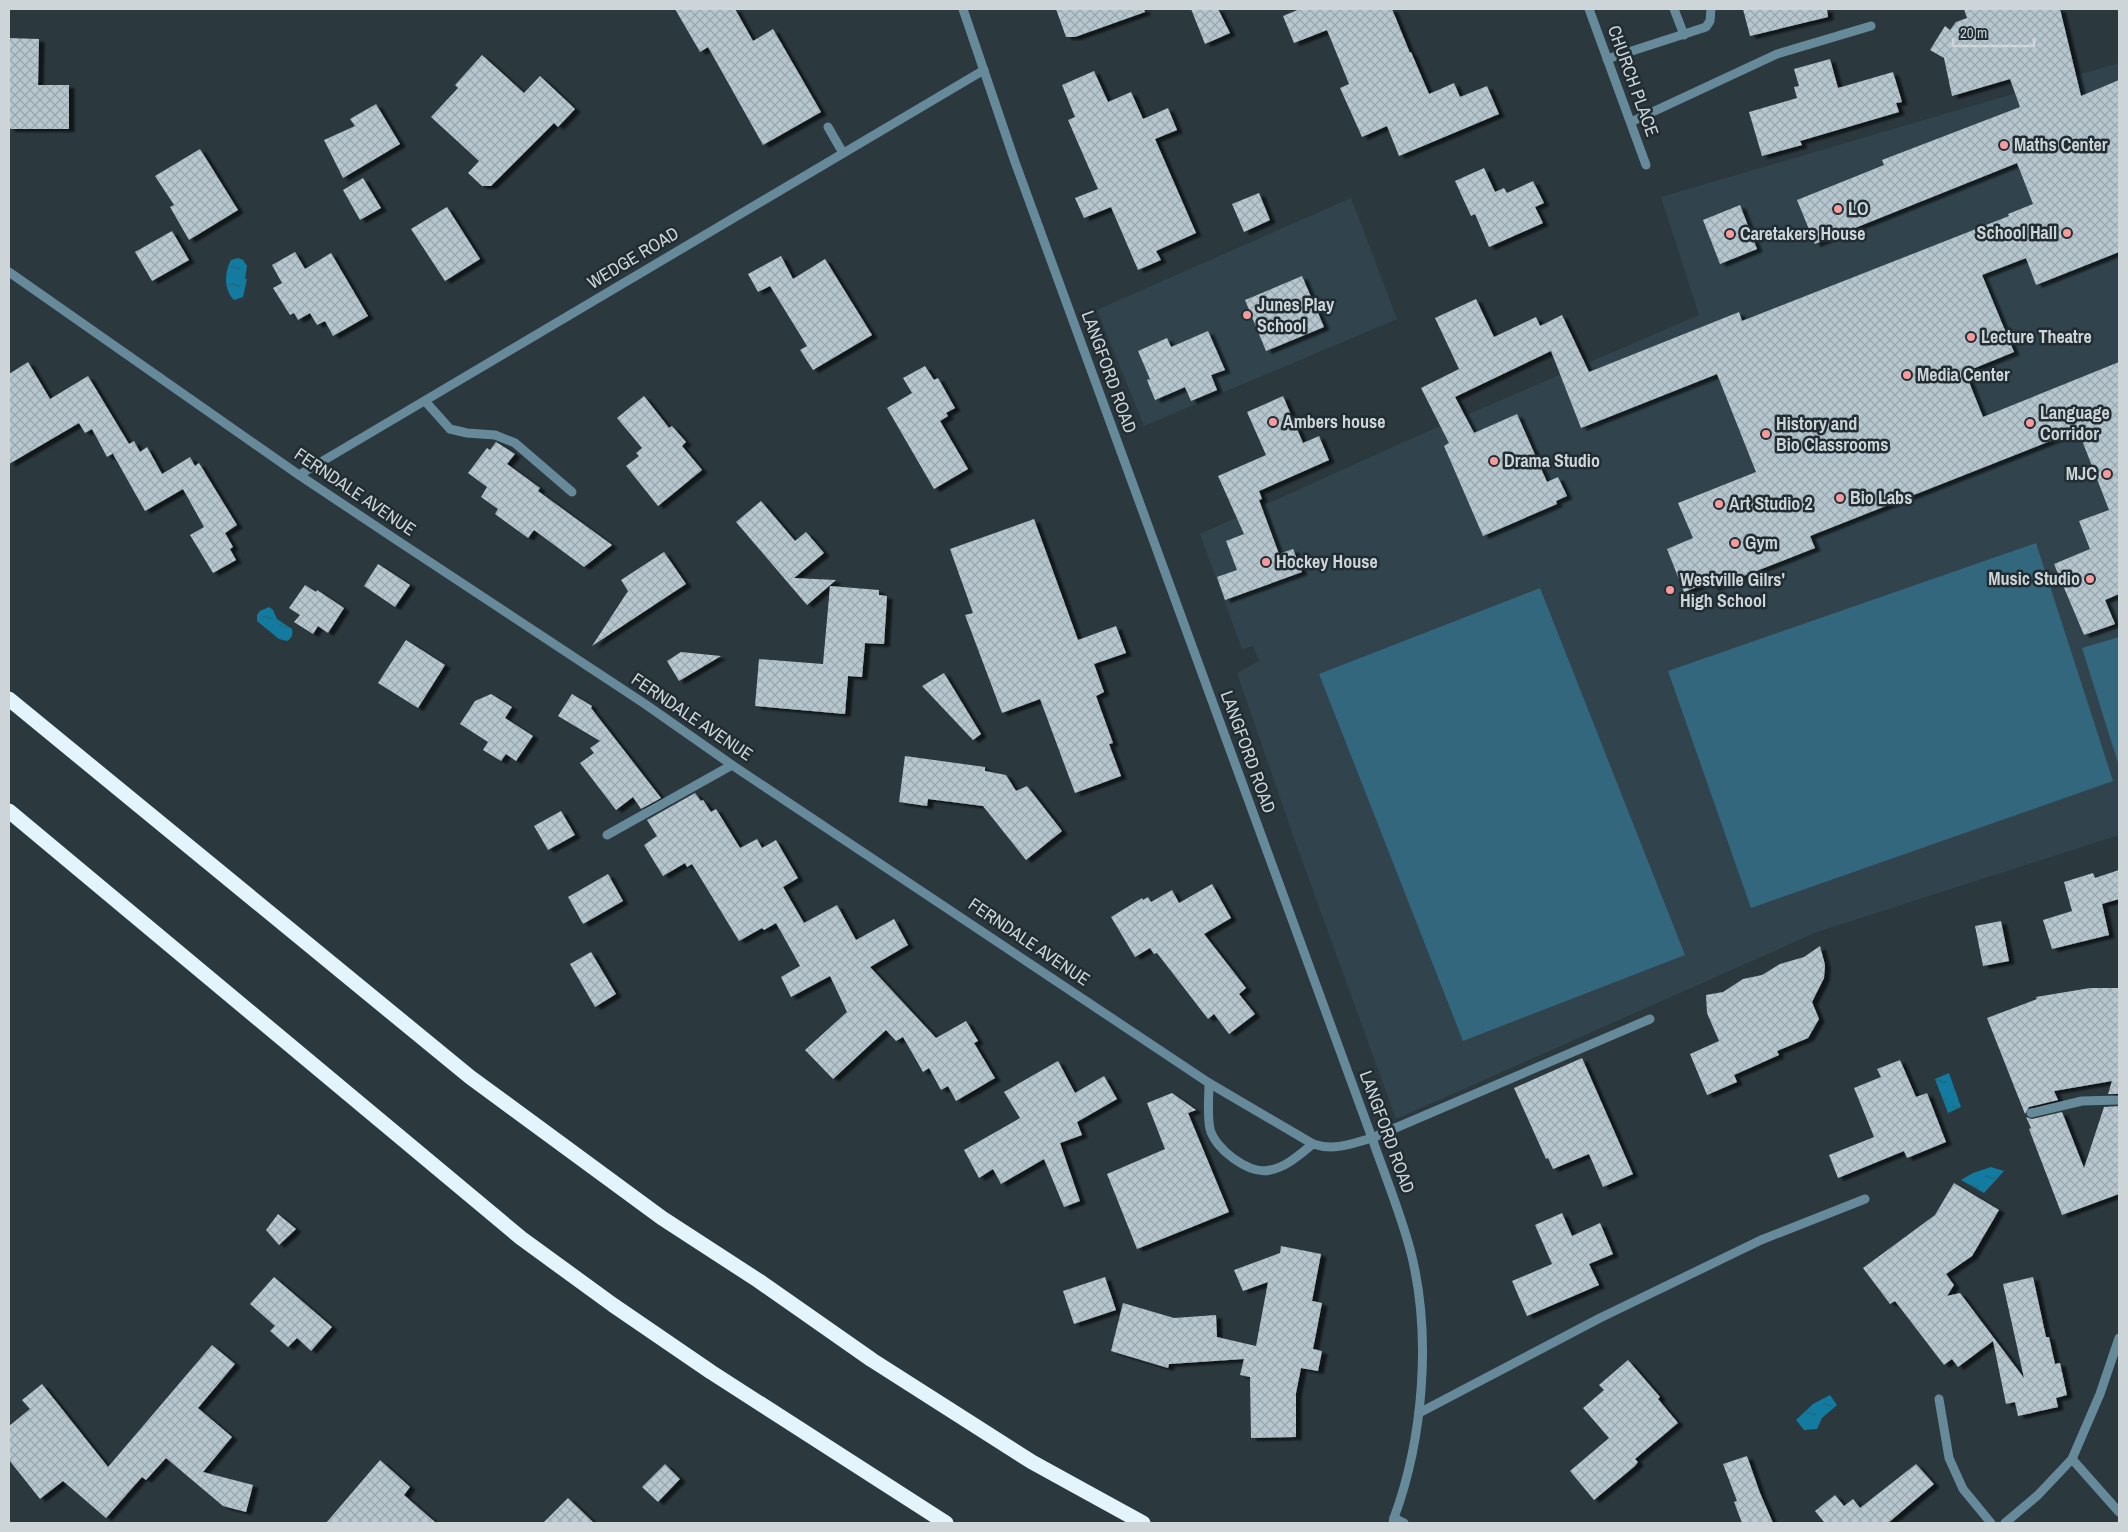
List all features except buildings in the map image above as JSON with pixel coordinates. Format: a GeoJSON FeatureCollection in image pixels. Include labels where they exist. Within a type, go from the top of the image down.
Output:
{"type":"FeatureCollection","features":[{"type":"Feature","properties":{"kind":"highway"},"geometry":{"type":"LineString","coordinates":[[9,699],[470,1077],[662,1218],[759,1281],[872,1360],[1024,1457],[1143,1523]]}},
{"type":"Feature","properties":{"kind":"highway"},"geometry":{"type":"LineString","coordinates":[[9,811],[520,1238],[711,1372],[946,1523]]}},
{"type":"Feature","properties":{"kind":"street","name":"LANGFORD ROAD"},"geometry":{"type":"LineString","coordinates":[[963,9],[1015,162],[1372,1138],[1411,1254],[1422,1322],[1419,1414],[1403,1494],[1393,1521]]}},
{"type":"Feature","properties":{"kind":"street","name":"CHURCH PLACE"},"geometry":{"type":"LineString","coordinates":[[1589,9],[1646,164]]}},
{"type":"Feature","properties":{"kind":"street"},"geometry":{"type":"LineString","coordinates":[[1674,9],[1684,35]]}},
{"type":"Feature","properties":{"kind":"street"},"geometry":{"type":"LineString","coordinates":[[1608,59],[1706,27],[1710,21],[1711,9]]}},
{"type":"Feature","properties":{"kind":"street"},"geometry":{"type":"LineString","coordinates":[[1631,122],[1777,54],[1871,26]]}},
{"type":"Feature","properties":{"kind":"street","name":"WEDGE ROAD"},"geometry":{"type":"LineString","coordinates":[[299,475],[984,70]]}},
{"type":"Feature","properties":{"kind":"street"},"geometry":{"type":"LineString","coordinates":[[828,126],[843,153]]}},
{"type":"Feature","properties":{"kind":"street","name":"FERNDALE AVENUE"},"geometry":{"type":"LineString","coordinates":[[9,272],[299,475],[645,704],[732,765],[1209,1083],[1313,1144],[1325,1148],[1338,1148],[1372,1138],[1650,1019]]}},
{"type":"Feature","properties":{"kind":"street"},"geometry":{"type":"LineString","coordinates":[[425,401],[450,429],[467,433],[495,435],[515,443],[572,492]]}},
{"type":"Feature","properties":{"kind":"street"},"geometry":{"type":"LineString","coordinates":[[607,834],[732,765]]}},
{"type":"Feature","properties":{"kind":"street"},"geometry":{"type":"LineString","coordinates":[[1209,1083],[1210,1129],[1215,1141],[1227,1154],[1242,1164],[1256,1170],[1269,1171],[1290,1162],[1313,1144]]}},
{"type":"Feature","properties":{"kind":"street"},"geometry":{"type":"LineString","coordinates":[[2031,1113],[2082,1101],[2119,1100]]}},
{"type":"Feature","properties":{"kind":"street"},"geometry":{"type":"LineString","coordinates":[[1419,1414],[1600,1318],[1743,1248],[1865,1199]]}},
{"type":"Feature","properties":{"kind":"street"},"geometry":{"type":"LineString","coordinates":[[2005,1523],[2038,1494],[2072,1459],[2100,1394],[2119,1338]]}},
{"type":"Feature","properties":{"kind":"street"},"geometry":{"type":"LineString","coordinates":[[1939,1399],[1949,1458],[1963,1489],[1991,1523]]}},
{"type":"Feature","properties":{"kind":"street"},"geometry":{"type":"LineString","coordinates":[[2072,1459],[2119,1512]]}},
{"type":"Feature","properties":{"kind":"street"},"geometry":{"type":"LineString","coordinates":[[1393,1521],[1404,1523]]}},
{"type":"Feature","properties":{"kind":"shaded area","name":"Westville Gilrs' High School"},"geometry":{"type":"Polygon","coordinates":[[[2119,63],[2119,835],[1817,932],[1396,1119],[1294,838],[1237,673],[1259,661],[1253,646],[1242,649],[1200,534],[1404,442],[1699,315],[1661,197],[2119,63]]]}},
{"type":"Feature","properties":{"kind":"shaded area","name":"Junes Play School"},"geometry":{"type":"Polygon","coordinates":[[[1351,198],[1397,319],[1144,426],[1097,310],[1351,198]]]}},
{"type":"Feature","properties":{"kind":"shaded area"},"geometry":{"type":"Polygon","coordinates":[[[2036,543],[2113,781],[1751,908],[1668,671],[2036,543]]]}},
{"type":"Feature","properties":{"kind":"shaded area"},"geometry":{"type":"Polygon","coordinates":[[[1540,588],[1685,955],[1463,1041],[1319,674],[1540,588]]]}},
{"type":"Feature","properties":{"kind":"shaded area"},"geometry":{"type":"Polygon","coordinates":[[[2119,637],[2119,766],[2082,648],[2119,637]]]}},
{"type":"Feature","properties":{"kind":"water"},"geometry":{"type":"Polygon","coordinates":[[[238,258],[243,260],[247,266],[245,279],[247,279],[243,297],[234,300],[228,291],[226,276],[231,260],[238,258]]]}},
{"type":"Feature","properties":{"kind":"water"},"geometry":{"type":"Polygon","coordinates":[[[269,607],[273,610],[277,619],[292,629],[292,636],[287,641],[279,639],[257,621],[257,615],[260,611],[269,607]]]}},
{"type":"Feature","properties":{"kind":"water"},"geometry":{"type":"Polygon","coordinates":[[[1949,1073],[1961,1107],[1948,1113],[1935,1079],[1949,1073]]]}},
{"type":"Feature","properties":{"kind":"water"},"geometry":{"type":"Polygon","coordinates":[[[1991,1167],[2004,1171],[1984,1193],[1961,1180],[1973,1173],[1991,1167]]]}},
{"type":"Feature","properties":{"kind":"water"},"geometry":{"type":"Polygon","coordinates":[[[1830,1395],[1837,1405],[1822,1418],[1817,1429],[1804,1430],[1796,1420],[1813,1404],[1830,1395]]]}},
{"type":"Feature","properties":{"kind":"place","name":"Maths Center"},"geometry":{"type":"Point","coordinates":[2004,145]}},
{"type":"Feature","properties":{"kind":"place","name":"LO"},"geometry":{"type":"Point","coordinates":[1838,209]}},
{"type":"Feature","properties":{"kind":"place","name":"School Hall"},"geometry":{"type":"Point","coordinates":[2067,233]}},
{"type":"Feature","properties":{"kind":"place","name":"Caretakers House"},"geometry":{"type":"Point","coordinates":[1730,234]}},
{"type":"Feature","properties":{"kind":"place","name":"Junes Play School"},"geometry":{"type":"Point","coordinates":[1247,315]}},
{"type":"Feature","properties":{"kind":"place","name":"Lecture Theatre"},"geometry":{"type":"Point","coordinates":[1971,337]}},
{"type":"Feature","properties":{"kind":"place","name":"Media Center"},"geometry":{"type":"Point","coordinates":[1907,375]}},
{"type":"Feature","properties":{"kind":"place","name":"Ambers house"},"geometry":{"type":"Point","coordinates":[1273,422]}},
{"type":"Feature","properties":{"kind":"place","name":"Language Corridor"},"geometry":{"type":"Point","coordinates":[2030,423]}},
{"type":"Feature","properties":{"kind":"place","name":"History and Bio Classrooms"},"geometry":{"type":"Point","coordinates":[1766,434]}},
{"type":"Feature","properties":{"kind":"place","name":"Drama Studio"},"geometry":{"type":"Point","coordinates":[1494,461]}},
{"type":"Feature","properties":{"kind":"place","name":"MJC"},"geometry":{"type":"Point","coordinates":[2107,474]}},
{"type":"Feature","properties":{"kind":"place","name":"Bio Labs"},"geometry":{"type":"Point","coordinates":[1840,498]}},
{"type":"Feature","properties":{"kind":"place","name":"Art Studio 2"},"geometry":{"type":"Point","coordinates":[1719,504]}},
{"type":"Feature","properties":{"kind":"place","name":"Gym"},"geometry":{"type":"Point","coordinates":[1735,543]}},
{"type":"Feature","properties":{"kind":"place","name":"Hockey House"},"geometry":{"type":"Point","coordinates":[1266,562]}},
{"type":"Feature","properties":{"kind":"place","name":"Music Studio"},"geometry":{"type":"Point","coordinates":[2090,579]}},
{"type":"Feature","properties":{"kind":"place","name":"Westville Gilrs' High School"},"geometry":{"type":"Point","coordinates":[1670,590]}}]}
